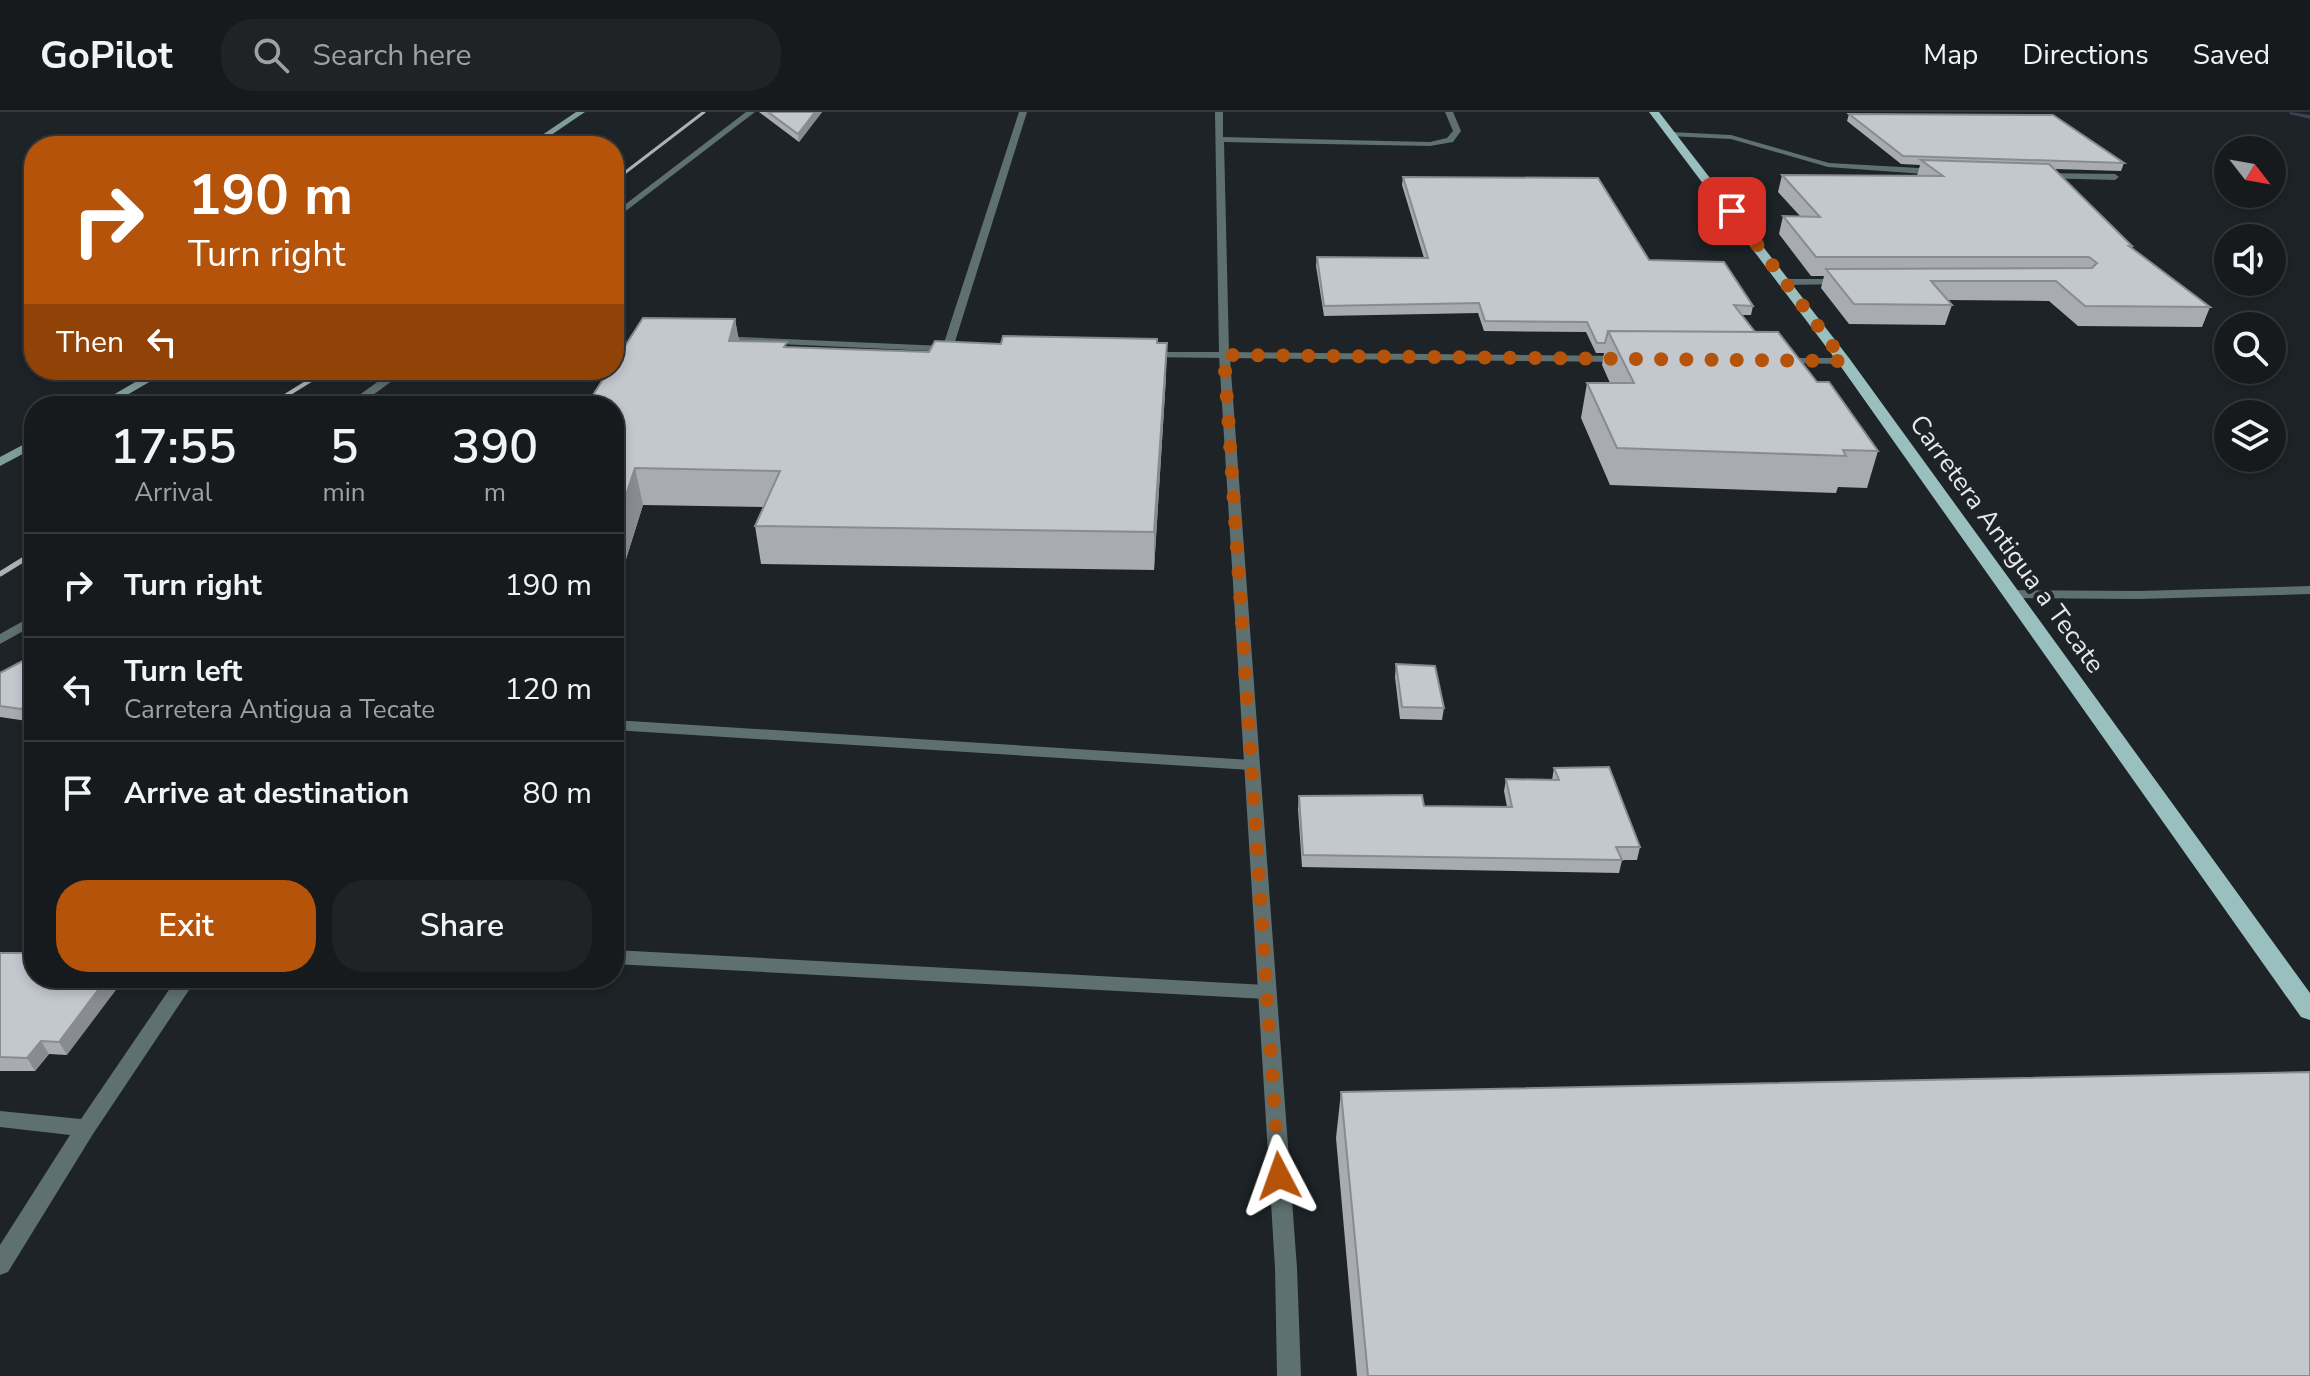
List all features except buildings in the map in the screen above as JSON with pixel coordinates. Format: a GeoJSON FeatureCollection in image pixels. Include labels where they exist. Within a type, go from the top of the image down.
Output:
{"type":"FeatureCollection","features":[{"type":"Feature","properties":{"kind":"main road","name":"Carretera Antigua a Tecate"},"geometry":{"type":"LineString","coordinates":[[1654,112],[1844,361],[2310,1011]]}},
{"type":"Feature","properties":{"kind":"street"},"geometry":{"type":"LineString","coordinates":[[545,136],[581,112]]}},
{"type":"Feature","properties":{"kind":"street"},"geometry":{"type":"LineString","coordinates":[[624,209],[751,112]]}},
{"type":"Feature","properties":{"kind":"street"},"geometry":{"type":"LineString","coordinates":[[947,350],[1023,112]]}},
{"type":"Feature","properties":{"kind":"street"},"geometry":{"type":"LineString","coordinates":[[1219,112],[1224,355],[1286,1268],[1289,1376]]}},
{"type":"Feature","properties":{"kind":"street"},"geometry":{"type":"LineString","coordinates":[[1218,139],[1430,144],[1450,140],[1457,131],[1449,112]]}},
{"type":"Feature","properties":{"kind":"street"},"geometry":{"type":"LineString","coordinates":[[1671,134],[1731,137],[1828,165],[1946,172]]}},
{"type":"Feature","properties":{"kind":"street"},"geometry":{"type":"LineString","coordinates":[[2023,174],[2115,177]]}},
{"type":"Feature","properties":{"kind":"street"},"geometry":{"type":"LineString","coordinates":[[1785,282],[1863,282]]}},
{"type":"Feature","properties":{"kind":"street"},"geometry":{"type":"LineString","coordinates":[[699,339],[963,350]]}},
{"type":"Feature","properties":{"kind":"street"},"geometry":{"type":"LineString","coordinates":[[1131,353],[1637,359]]}},
{"type":"Feature","properties":{"kind":"street"},"geometry":{"type":"LineString","coordinates":[[1765,360],[1844,361]]}},
{"type":"Feature","properties":{"kind":"street"},"geometry":{"type":"LineString","coordinates":[[118,396],[146,380]]}},
{"type":"Feature","properties":{"kind":"street"},"geometry":{"type":"LineString","coordinates":[[364,396],[387,380]]}},
{"type":"Feature","properties":{"kind":"street"},"geometry":{"type":"LineString","coordinates":[[0,462],[24,449]]}},
{"type":"Feature","properties":{"kind":"street"},"geometry":{"type":"LineString","coordinates":[[2011,594],[2139,595],[2310,590]]}},
{"type":"Feature","properties":{"kind":"street"},"geometry":{"type":"LineString","coordinates":[[0,640],[24,625]]}},
{"type":"Feature","properties":{"kind":"street"},"geometry":{"type":"LineString","coordinates":[[624,726],[1251,765]]}},
{"type":"Feature","properties":{"kind":"street"},"geometry":{"type":"LineString","coordinates":[[624,958],[1266,992]]}},
{"type":"Feature","properties":{"kind":"street"},"geometry":{"type":"LineString","coordinates":[[0,1265],[86,1128],[180,988]]}},
{"type":"Feature","properties":{"kind":"street"},"geometry":{"type":"LineString","coordinates":[[0,1119],[86,1128]]}},
{"type":"Feature","properties":{"kind":"waterway"},"geometry":{"type":"LineString","coordinates":[[2293,112],[2310,117]]}},
{"type":"Feature","properties":{"kind":"railway"},"geometry":{"type":"LineString","coordinates":[[624,173],[704,112]]}},
{"type":"Feature","properties":{"kind":"railway"},"geometry":{"type":"LineString","coordinates":[[285,396],[311,380]]}},
{"type":"Feature","properties":{"kind":"railway"},"geometry":{"type":"LineString","coordinates":[[0,574],[24,559]]}},
{"type":"Feature","properties":{"kind":"route"},"geometry":{"type":"LineString","coordinates":[[1279,1176],[1224,355],[1844,361],[1732,211]]}}]}
